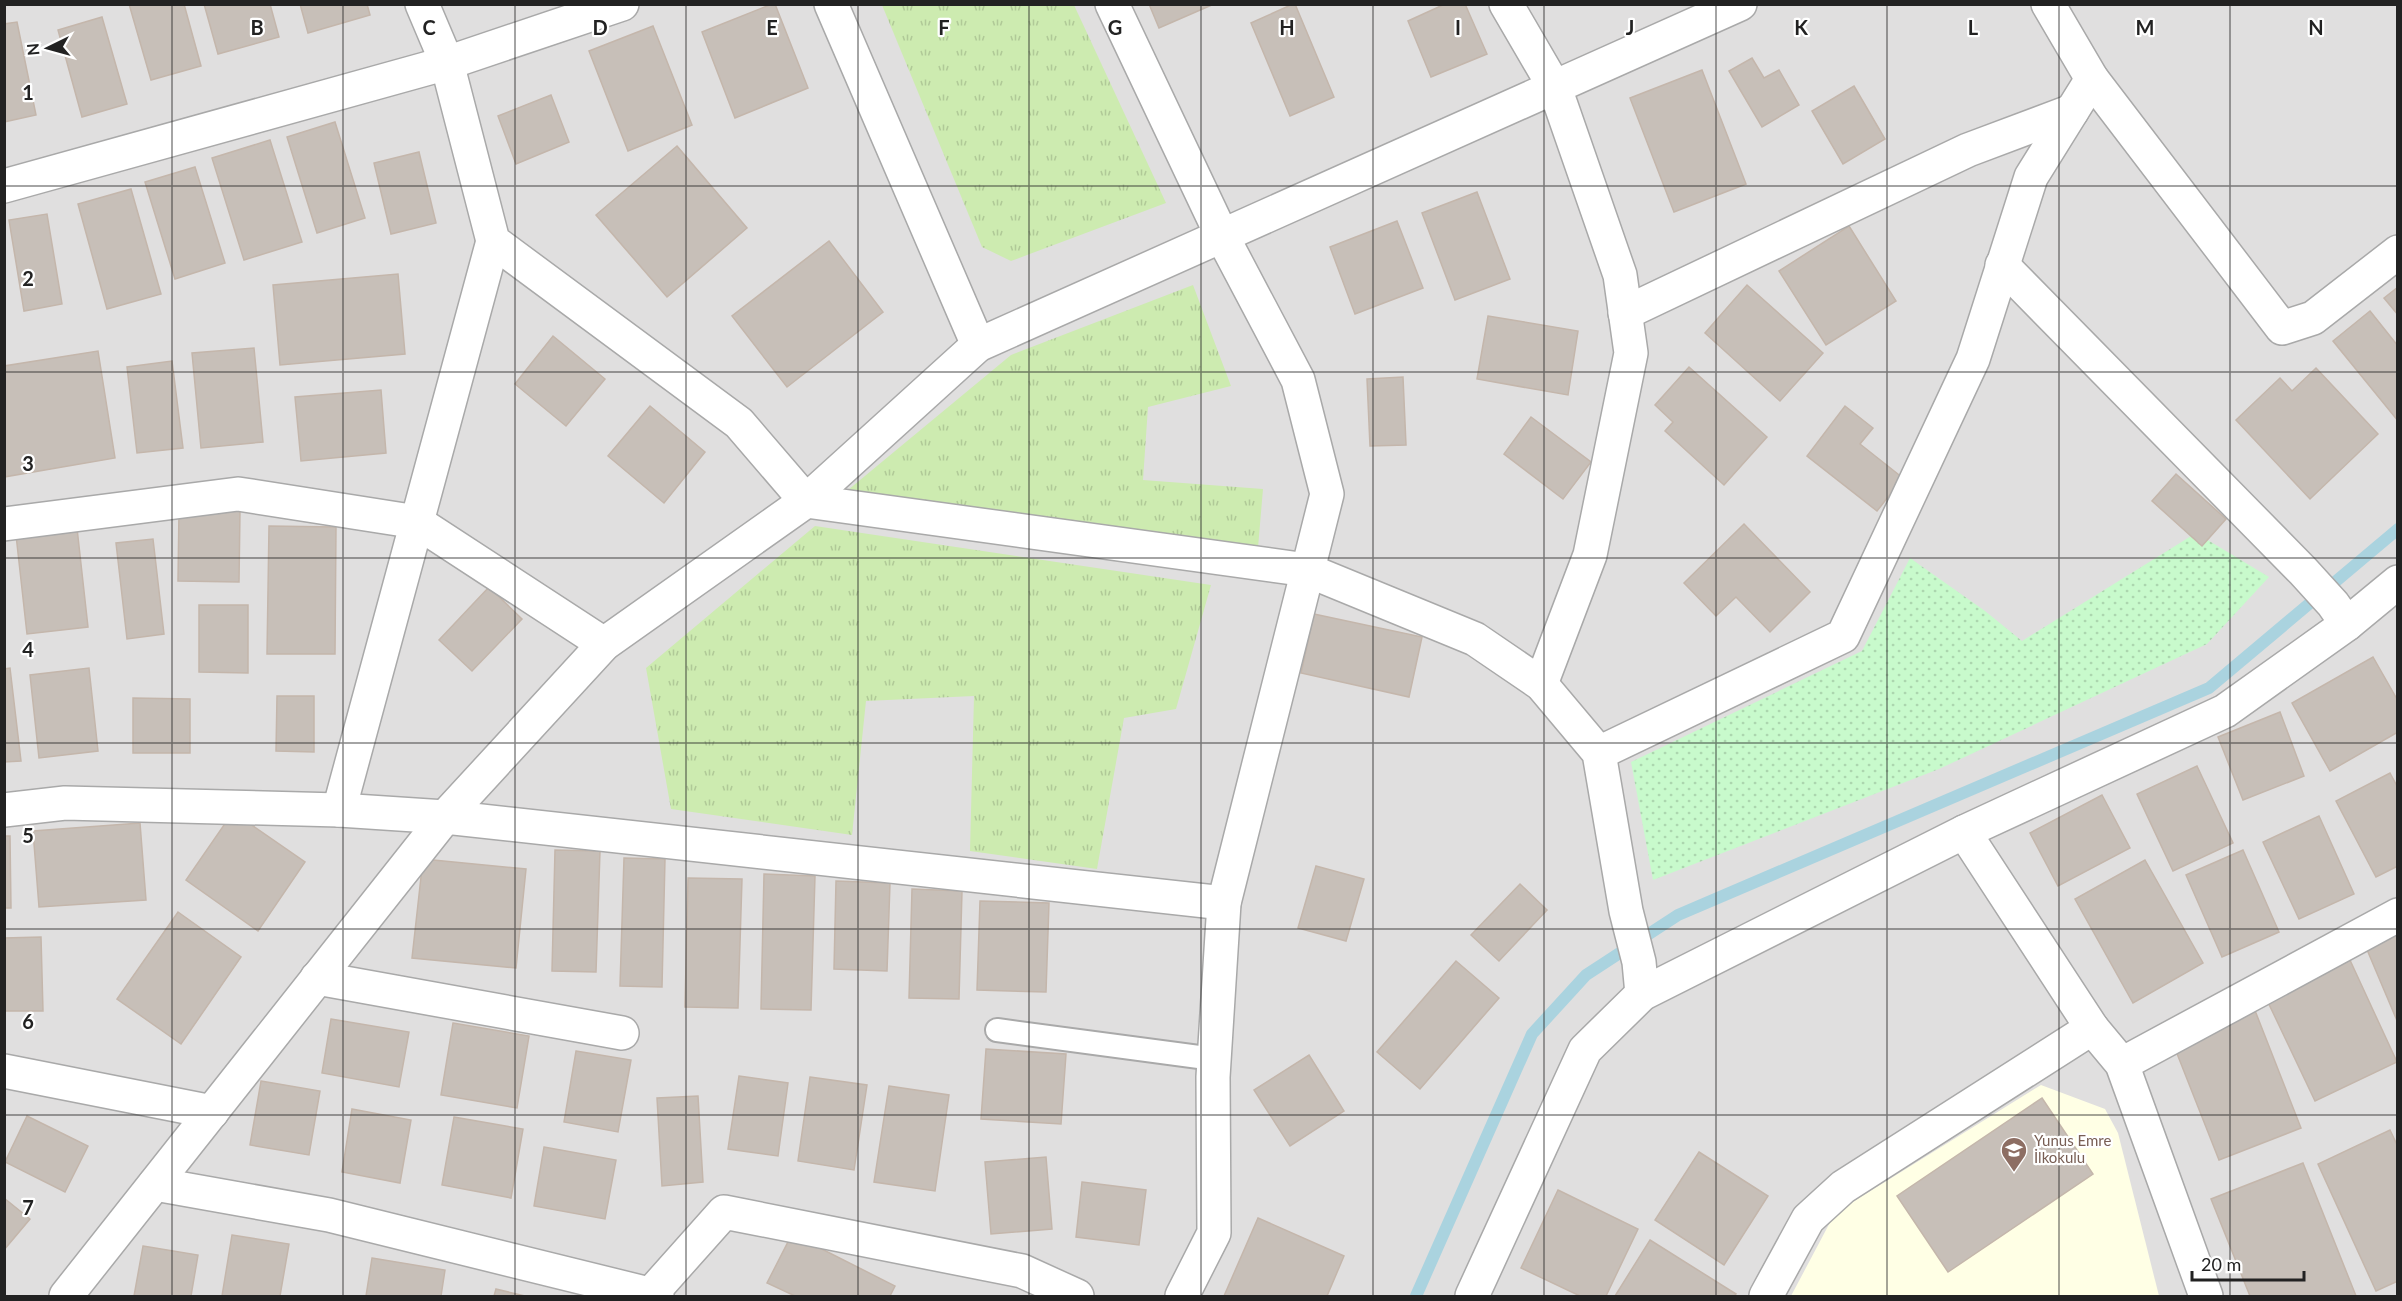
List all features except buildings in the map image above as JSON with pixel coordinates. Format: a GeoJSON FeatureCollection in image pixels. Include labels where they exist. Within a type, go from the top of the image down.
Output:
{"type":"FeatureCollection","features":[{"type":"Feature","properties":{"kind":"street"},"geometry":{"type":"LineString","coordinates":[[339,810],[493,241],[447,63],[422,4]]}},
{"type":"Feature","properties":{"kind":"street"},"geometry":{"type":"LineString","coordinates":[[4,186],[447,63],[622,4]]}},
{"type":"Feature","properties":{"kind":"street"},"geometry":{"type":"LineString","coordinates":[[831,4],[978,345]]}},
{"type":"Feature","properties":{"kind":"street"},"geometry":{"type":"LineString","coordinates":[[1112,4],[1222,236],[1298,380],[1327,494],[1224,903],[1214,1059],[1214,1233],[1182,1296]]}},
{"type":"Feature","properties":{"kind":"street"},"geometry":{"type":"LineString","coordinates":[[1506,4],[1555,88],[1620,275],[1631,353],[1590,555],[1541,684]]}},
{"type":"Feature","properties":{"kind":"street"},"geometry":{"type":"LineString","coordinates":[[66,1296],[445,817],[604,644],[806,501],[978,345],[1740,4]]}},
{"type":"Feature","properties":{"kind":"street"},"geometry":{"type":"LineString","coordinates":[[2048,4],[2092,79],[2282,328],[2313,318],[2397,252]]}},
{"type":"Feature","properties":{"kind":"street"},"geometry":{"type":"LineString","coordinates":[[1599,753],[1843,636],[1973,358],[2031,177],[2092,79]]}},
{"type":"Feature","properties":{"kind":"street"},"geometry":{"type":"LineString","coordinates":[[1625,313],[1968,150],[2072,111]]}},
{"type":"Feature","properties":{"kind":"street"},"geometry":{"type":"LineString","coordinates":[[493,241],[739,423],[806,501],[1308,570],[1475,639],[1541,684],[1599,753],[1626,911],[1639,962],[1642,994]]}},
{"type":"Feature","properties":{"kind":"street"},"geometry":{"type":"LineString","coordinates":[[2002,265],[2303,572],[2340,614]]}},
{"type":"Feature","properties":{"kind":"street"},"geometry":{"type":"LineString","coordinates":[[4,524],[238,494],[417,522],[604,644]]}},
{"type":"Feature","properties":{"kind":"street"},"geometry":{"type":"LineString","coordinates":[[1474,1296],[1585,1050],[1642,994],[1965,832],[2225,711],[2340,614],[2397,582]]}},
{"type":"Feature","properties":{"kind":"street"},"geometry":{"type":"LineString","coordinates":[[4,810],[65,803],[339,810],[445,817],[1224,903]]}},
{"type":"Feature","properties":{"kind":"street"},"geometry":{"type":"LineString","coordinates":[[1965,832],[2092,1029],[2122,1064],[2206,1296]]}},
{"type":"Feature","properties":{"kind":"street"},"geometry":{"type":"LineString","coordinates":[[2122,1064],[2397,915]]}},
{"type":"Feature","properties":{"kind":"street"},"geometry":{"type":"LineString","coordinates":[[317,978],[622,1033]]}},
{"type":"Feature","properties":{"kind":"street"},"geometry":{"type":"LineString","coordinates":[[1766,1296],[1808,1219],[1843,1187],[2092,1029]]}},
{"type":"Feature","properties":{"kind":"street"},"geometry":{"type":"LineString","coordinates":[[4,1071],[212,1112]]}},
{"type":"Feature","properties":{"kind":"street"},"geometry":{"type":"LineString","coordinates":[[155,1184],[329,1215],[654,1296],[724,1212],[1022,1271],[1077,1296]]}},
{"type":"Feature","properties":{"kind":"lane"},"geometry":{"type":"LineString","coordinates":[[997,1030],[1214,1059]]}},
{"type":"Feature","properties":{"kind":"shaded area"},"geometry":{"type":"Polygon","coordinates":[[[5,5],[2397,5],[2397,1296],[5,1296],[5,5]]]}},
{"type":"Feature","properties":{"kind":"shaded area","name":"Yunus Emre İlkokulu"},"geometry":{"type":"Polygon","coordinates":[[[2041,1085],[2105,1109],[2118,1133],[2159,1296],[1791,1296],[1835,1213],[2041,1085]]]}},
{"type":"Feature","properties":{"kind":"green space"},"geometry":{"type":"Polygon","coordinates":[[[882,5],[1074,5],[1166,203],[1011,261],[982,247],[882,5]]]}},
{"type":"Feature","properties":{"kind":"green space"},"geometry":{"type":"Polygon","coordinates":[[[1193,285],[1231,386],[1148,407],[1143,480],[1263,489],[1258,548],[848,490],[1011,355],[1193,285]]]}},
{"type":"Feature","properties":{"kind":"green space"},"geometry":{"type":"Polygon","coordinates":[[[815,526],[1211,585],[1176,709],[1124,718],[1097,869],[970,851],[974,696],[866,701],[852,835],[671,809],[646,668],[815,526]]]}},
{"type":"Feature","properties":{"kind":"green space"},"geometry":{"type":"Polygon","coordinates":[[[2196,533],[2269,577],[2207,644],[1939,769],[1653,880],[1631,762],[1862,651],[1910,558],[1985,611],[2022,641],[2196,533]]]}},
{"type":"Feature","properties":{"kind":"waterway"},"geometry":{"type":"LineString","coordinates":[[1416,1296],[1532,1034],[1586,975],[1678,915],[2209,688],[2398,529]]}},
{"type":"Feature","properties":{"kind":"place","name":"Yunus Emre İlkokulu"},"geometry":{"type":"Point","coordinates":[2014,1173]}}]}
